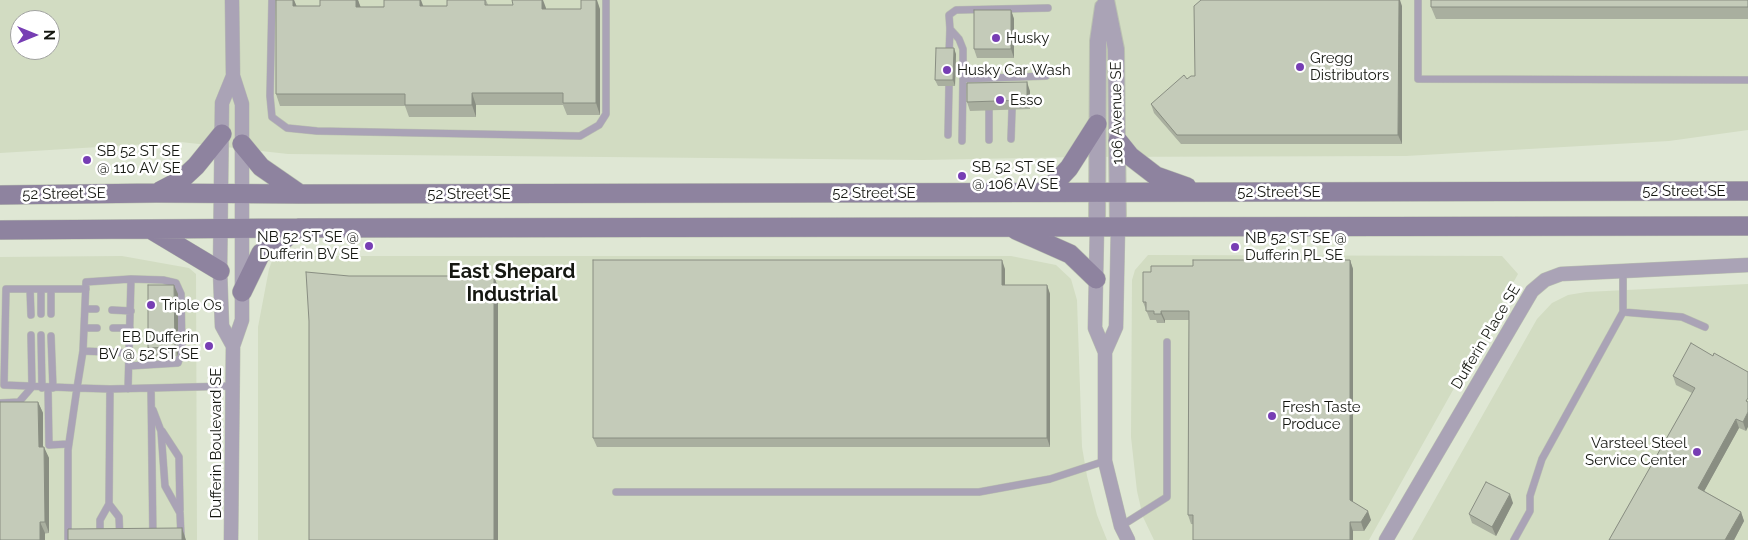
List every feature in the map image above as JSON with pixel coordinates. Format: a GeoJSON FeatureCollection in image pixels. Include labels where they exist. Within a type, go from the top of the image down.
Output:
{"type":"FeatureCollection","features":[{"type":"Feature","properties":{"kind":"main road"},"geometry":{"type":"LineString","coordinates":[[1041,192],[1057,181],[1069,168],[1097,124]]}},
{"type":"Feature","properties":{"kind":"main road"},"geometry":{"type":"LineString","coordinates":[[156,193],[181,180],[196,166],[222,134]]}},
{"type":"Feature","properties":{"kind":"main road"},"geometry":{"type":"LineString","coordinates":[[1118,141],[1130,156],[1156,176],[1202,192]]}},
{"type":"Feature","properties":{"kind":"main road"},"geometry":{"type":"LineString","coordinates":[[242,144],[261,167],[300,194]]}},
{"type":"Feature","properties":{"kind":"main road","name":"52 Street SE"},"geometry":{"type":"LineString","coordinates":[[0,195],[156,193],[1748,191]]}},
{"type":"Feature","properties":{"kind":"main road"},"geometry":{"type":"LineString","coordinates":[[0,230],[149,228],[1748,226]]}},
{"type":"Feature","properties":{"kind":"main road"},"geometry":{"type":"LineString","coordinates":[[1010,227],[1070,254],[1096,279]]}},
{"type":"Feature","properties":{"kind":"main road"},"geometry":{"type":"LineString","coordinates":[[149,228],[220,271]]}},
{"type":"Feature","properties":{"kind":"main road"},"geometry":{"type":"LineString","coordinates":[[242,292],[261,254],[275,247],[298,228]]}},
{"type":"Feature","properties":{"kind":"street"},"geometry":{"type":"LineString","coordinates":[[232,0],[233,76]]}},
{"type":"Feature","properties":{"kind":"street","name":"106 Avenue SE"},"geometry":{"type":"LineString","coordinates":[[1097,227],[1098,41],[1105,0]]}},
{"type":"Feature","properties":{"kind":"street","name":"106 Avenue SE"},"geometry":{"type":"LineString","coordinates":[[1105,0],[1116,49],[1118,227]]}},
{"type":"Feature","properties":{"kind":"street","name":"Dufferin Boulevard SE"},"geometry":{"type":"LineString","coordinates":[[233,76],[222,104],[220,271],[222,326],[233,346]]}},
{"type":"Feature","properties":{"kind":"street","name":"Dufferin Boulevard SE"},"geometry":{"type":"LineString","coordinates":[[232,540],[233,346],[242,320],[242,104],[233,76]]}},
{"type":"Feature","properties":{"kind":"street"},"geometry":{"type":"LineString","coordinates":[[1097,227],[1096,328],[1105,352],[1105,460],[1121,526],[1128,540]]}},
{"type":"Feature","properties":{"kind":"street"},"geometry":{"type":"LineString","coordinates":[[1105,352],[1116,327],[1118,227]]}},
{"type":"Feature","properties":{"kind":"street","name":"Dufferin Place SE"},"geometry":{"type":"LineString","coordinates":[[1386,540],[1532,291],[1545,280],[1561,274],[1748,265]]}},
{"type":"Feature","properties":{"kind":"lane"},"geometry":{"type":"LineString","coordinates":[[272,0],[270,96],[272,117],[287,128],[317,131],[580,136],[599,125],[606,114],[606,0]]}},
{"type":"Feature","properties":{"kind":"lane"},"geometry":{"type":"LineString","coordinates":[[1418,0],[1418,79],[1748,80]]}},
{"type":"Feature","properties":{"kind":"lane"},"geometry":{"type":"LineString","coordinates":[[950,54],[949,15],[956,10],[1048,8]]}},
{"type":"Feature","properties":{"kind":"lane"},"geometry":{"type":"LineString","coordinates":[[950,29],[959,39],[963,49],[962,141]]}},
{"type":"Feature","properties":{"kind":"lane"},"geometry":{"type":"LineString","coordinates":[[963,79],[1013,81],[1046,76]]}},
{"type":"Feature","properties":{"kind":"lane"},"geometry":{"type":"LineString","coordinates":[[948,86],[948,135]]}},
{"type":"Feature","properties":{"kind":"lane"},"geometry":{"type":"LineString","coordinates":[[989,110],[989,140]]}},
{"type":"Feature","properties":{"kind":"lane"},"geometry":{"type":"LineString","coordinates":[[1011,140],[1012,110]]}},
{"type":"Feature","properties":{"kind":"lane"},"geometry":{"type":"LineString","coordinates":[[1514,540],[1530,511],[1530,496],[1542,459],[1623,312],[1623,271]]}},
{"type":"Feature","properties":{"kind":"lane"},"geometry":{"type":"LineString","coordinates":[[128,388],[132,279]]}},
{"type":"Feature","properties":{"kind":"lane"},"geometry":{"type":"LineString","coordinates":[[68,540],[68,444],[83,351],[86,282],[132,279],[176,282],[182,294],[182,350],[178,363],[129,366]]}},
{"type":"Feature","properties":{"kind":"lane"},"geometry":{"type":"LineString","coordinates":[[86,289],[6,289],[2,386],[110,389],[233,386]]}},
{"type":"Feature","properties":{"kind":"lane"},"geometry":{"type":"LineString","coordinates":[[30,289],[31,314]]}},
{"type":"Feature","properties":{"kind":"lane"},"geometry":{"type":"LineString","coordinates":[[41,289],[41,314]]}},
{"type":"Feature","properties":{"kind":"lane"},"geometry":{"type":"LineString","coordinates":[[50,314],[51,289]]}},
{"type":"Feature","properties":{"kind":"lane"},"geometry":{"type":"LineString","coordinates":[[85,309],[96,309]]}},
{"type":"Feature","properties":{"kind":"lane"},"geometry":{"type":"LineString","coordinates":[[112,310],[130,311]]}},
{"type":"Feature","properties":{"kind":"lane"},"geometry":{"type":"LineString","coordinates":[[1623,312],[1682,317],[1705,327]]}},
{"type":"Feature","properties":{"kind":"lane"},"geometry":{"type":"LineString","coordinates":[[84,328],[97,328]]}},
{"type":"Feature","properties":{"kind":"lane"},"geometry":{"type":"LineString","coordinates":[[113,328],[130,328]]}},
{"type":"Feature","properties":{"kind":"lane"},"geometry":{"type":"LineString","coordinates":[[0,403],[19,402],[32,387],[31,335]]}},
{"type":"Feature","properties":{"kind":"lane"},"geometry":{"type":"LineString","coordinates":[[41,335],[48,388]]}},
{"type":"Feature","properties":{"kind":"lane"},"geometry":{"type":"LineString","coordinates":[[52,336],[48,388],[49,445],[68,444]]}},
{"type":"Feature","properties":{"kind":"lane"},"geometry":{"type":"LineString","coordinates":[[1121,526],[1167,497],[1167,342]]}},
{"type":"Feature","properties":{"kind":"lane"},"geometry":{"type":"LineString","coordinates":[[83,351],[129,353]]}},
{"type":"Feature","properties":{"kind":"lane"},"geometry":{"type":"LineString","coordinates":[[151,388],[153,540]]}},
{"type":"Feature","properties":{"kind":"lane"},"geometry":{"type":"LineString","coordinates":[[100,540],[100,520],[109,504],[110,389]]}},
{"type":"Feature","properties":{"kind":"lane"},"geometry":{"type":"LineString","coordinates":[[151,407],[162,431],[179,457],[181,540]]}},
{"type":"Feature","properties":{"kind":"lane"},"geometry":{"type":"LineString","coordinates":[[162,431],[165,486],[180,513]]}},
{"type":"Feature","properties":{"kind":"lane"},"geometry":{"type":"LineString","coordinates":[[616,492],[980,492],[1050,479],[1105,460]]}},
{"type":"Feature","properties":{"kind":"lane"},"geometry":{"type":"LineString","coordinates":[[109,504],[119,516],[120,540]]}},
{"type":"Feature","properties":{"kind":"shaded area"},"geometry":{"type":"Polygon","coordinates":[[[0,0],[1748,0],[1748,130],[1669,141],[1406,156],[1079,157],[923,160],[288,154],[181,142],[0,153],[0,0]]]}},
{"type":"Feature","properties":{"kind":"shaded area"},"geometry":{"type":"Polygon","coordinates":[[[1148,255],[1502,256],[1518,274],[1369,540],[1154,540],[1143,517],[1137,491],[1131,437],[1132,280],[1135,270],[1148,255]]]}},
{"type":"Feature","properties":{"kind":"shaded area"},"geometry":{"type":"Polygon","coordinates":[[[122,256],[189,268],[196,274],[197,540],[0,540],[0,257],[122,256]]]}},
{"type":"Feature","properties":{"kind":"shaded area"},"geometry":{"type":"Polygon","coordinates":[[[279,256],[1011,256],[1056,265],[1071,279],[1077,300],[1082,447],[1097,515],[1107,540],[258,540],[258,327],[269,269],[272,261],[279,256]]]}},
{"type":"Feature","properties":{"kind":"shaded area"},"geometry":{"type":"Polygon","coordinates":[[[1748,284],[1748,540],[1412,540],[1537,319],[1552,303],[1568,295],[1586,292],[1748,284]]]}},
{"type":"Feature","properties":{"kind":"building"},"geometry":{"type":"Polygon","coordinates":[[[276,0],[293,0],[293,6],[320,6],[320,0],[356,0],[356,7],[384,7],[384,0],[420,0],[420,6],[447,6],[447,0],[485,0],[485,5],[513,5],[512,0],[542,0],[542,9],[581,9],[581,0],[596,0],[596,103],[563,103],[563,93],[472,93],[472,105],[405,105],[405,94],[276,94],[276,0]]]}},
{"type":"Feature","properties":{"kind":"building","name":"Gregg Distributors"},"geometry":{"type":"Polygon","coordinates":[[[1201,0],[1399,0],[1398,135],[1177,135],[1151,104],[1184,75],[1187,79],[1195,76],[1194,6],[1201,0]]]}},
{"type":"Feature","properties":{"kind":"building"},"geometry":{"type":"Polygon","coordinates":[[[1431,0],[1748,0],[1748,7],[1431,7],[1431,0]]]}},
{"type":"Feature","properties":{"kind":"building","name":"Husky"},"geometry":{"type":"Polygon","coordinates":[[[974,10],[1011,10],[1011,49],[974,49],[974,10]]]}},
{"type":"Feature","properties":{"kind":"building","name":"Husky Car Wash"},"geometry":{"type":"Polygon","coordinates":[[[936,48],[954,48],[953,80],[935,80],[936,48]]]}},
{"type":"Feature","properties":{"kind":"building"},"geometry":{"type":"Polygon","coordinates":[[[1027,82],[1027,100],[967,102],[967,83],[1027,82]]]}},
{"type":"Feature","properties":{"kind":"building"},"geometry":{"type":"Polygon","coordinates":[[[593,260],[1002,260],[1002,285],[1047,285],[1047,438],[593,438],[593,260]]]}},
{"type":"Feature","properties":{"kind":"building","name":"Fresh Taste Produce"},"geometry":{"type":"Polygon","coordinates":[[[1193,260],[1350,260],[1350,500],[1368,511],[1361,522],[1350,522],[1350,540],[1193,540],[1193,515],[1188,515],[1189,311],[1161,311],[1161,314],[1154,314],[1154,311],[1146,311],[1146,302],[1143,302],[1143,272],[1151,272],[1151,266],[1193,266],[1193,260]]]}},
{"type":"Feature","properties":{"kind":"building"},"geometry":{"type":"Polygon","coordinates":[[[306,272],[349,276],[494,276],[494,540],[309,540],[309,321],[306,272]]]}},
{"type":"Feature","properties":{"kind":"building"},"geometry":{"type":"Polygon","coordinates":[[[148,285],[174,285],[175,347],[148,348],[148,285]]]}},
{"type":"Feature","properties":{"kind":"building","name":"Varsteel Steel Service Center"},"geometry":{"type":"Polygon","coordinates":[[[1691,343],[1713,356],[1714,353],[1748,372],[1748,398],[1746,401],[1748,402],[1748,412],[1743,422],[1736,419],[1698,488],[1741,512],[1725,540],[1609,540],[1695,388],[1673,376],[1691,343]]]}},
{"type":"Feature","properties":{"kind":"building"},"geometry":{"type":"Polygon","coordinates":[[[0,402],[38,402],[39,447],[44,447],[45,522],[40,522],[40,540],[0,540],[0,402]]]}},
{"type":"Feature","properties":{"kind":"building"},"geometry":{"type":"Polygon","coordinates":[[[1486,482],[1510,494],[1492,527],[1469,514],[1486,482]]]}},
{"type":"Feature","properties":{"kind":"building"},"geometry":{"type":"Polygon","coordinates":[[[182,528],[182,540],[68,540],[68,529],[182,528]]]}},
{"type":"Feature","properties":{"kind":"place","name":"Husky"},"geometry":{"type":"Point","coordinates":[996,38]}},
{"type":"Feature","properties":{"kind":"place","name":"Gregg Distributors"},"geometry":{"type":"Point","coordinates":[1300,67]}},
{"type":"Feature","properties":{"kind":"place","name":"Husky Car Wash"},"geometry":{"type":"Point","coordinates":[947,70]}},
{"type":"Feature","properties":{"kind":"place","name":"Esso"},"geometry":{"type":"Point","coordinates":[1000,100]}},
{"type":"Feature","properties":{"kind":"place","name":"SB 52 ST SE @ 110 AV SE"},"geometry":{"type":"Point","coordinates":[87,160]}},
{"type":"Feature","properties":{"kind":"place","name":"SB 52 ST SE @ 106 AV SE"},"geometry":{"type":"Point","coordinates":[962,176]}},
{"type":"Feature","properties":{"kind":"place","name":"NB 52 ST SE @ Dufferin BV SE"},"geometry":{"type":"Point","coordinates":[369,246]}},
{"type":"Feature","properties":{"kind":"place","name":"NB 52 ST SE @ Dufferin PL SE"},"geometry":{"type":"Point","coordinates":[1235,247]}},
{"type":"Feature","properties":{"kind":"place","name":"Triple Os"},"geometry":{"type":"Point","coordinates":[151,305]}},
{"type":"Feature","properties":{"kind":"place","name":"EB Dufferin BV @ 52 ST SE"},"geometry":{"type":"Point","coordinates":[209,346]}},
{"type":"Feature","properties":{"kind":"place","name":"Fresh Taste Produce"},"geometry":{"type":"Point","coordinates":[1272,416]}},
{"type":"Feature","properties":{"kind":"place","name":"Varsteel Steel Service Center"},"geometry":{"type":"Point","coordinates":[1697,452]}},
{"type":"Feature","properties":{"kind":"district","name":"East Shepard Industrial"},"geometry":{"type":"Point","coordinates":[512,284]}}]}
